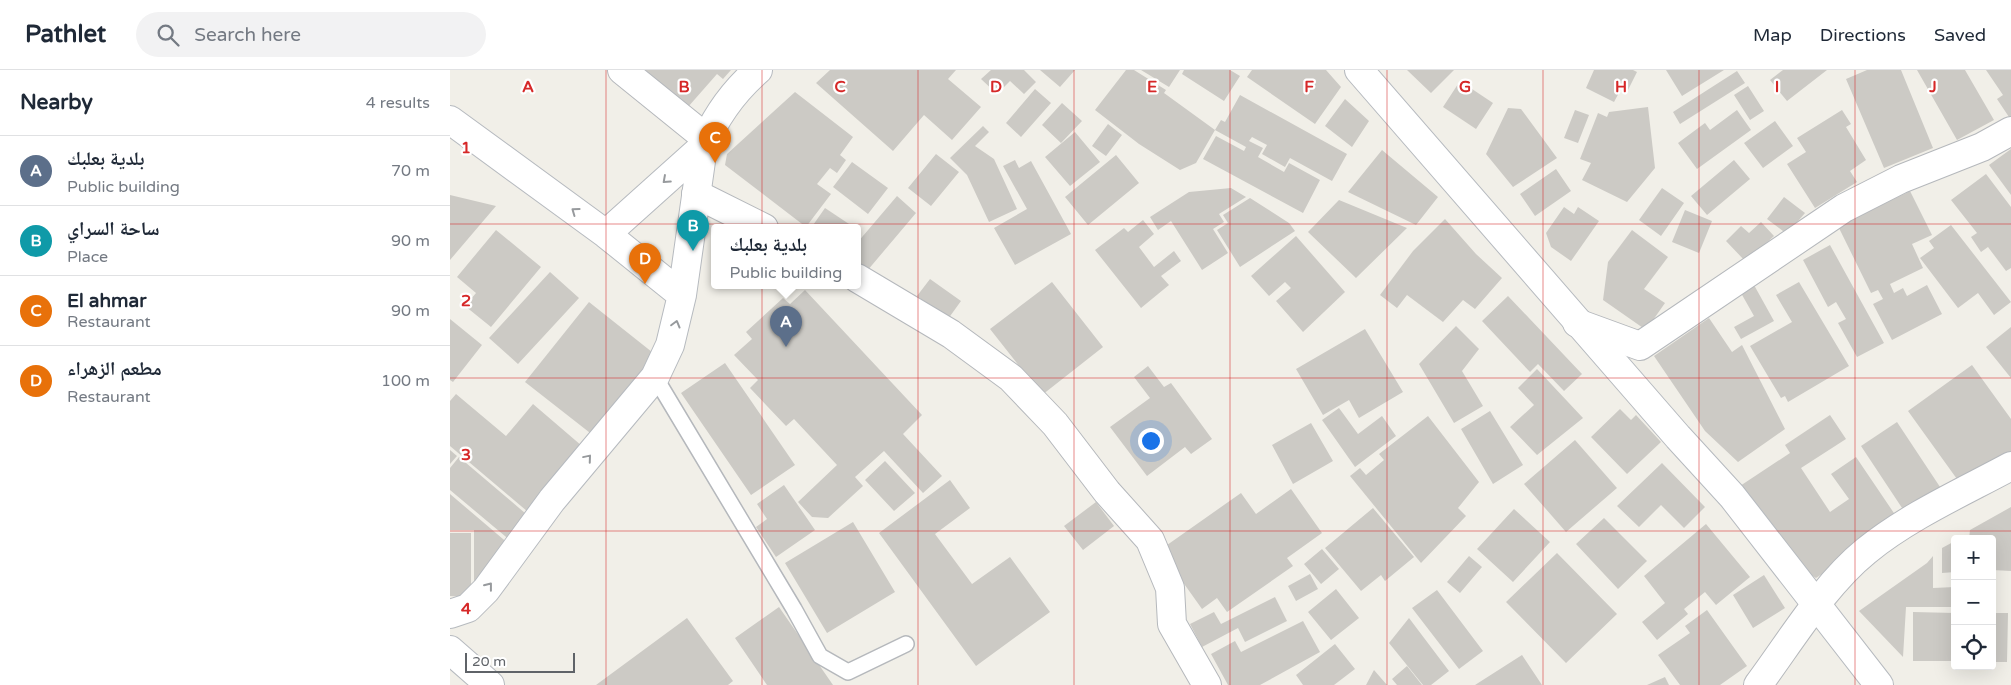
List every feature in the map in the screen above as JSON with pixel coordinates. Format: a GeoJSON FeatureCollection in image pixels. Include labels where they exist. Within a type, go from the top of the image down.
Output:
{"type":"FeatureCollection","features":[{"type":"Feature","properties":{"kind":"street"},"geometry":{"type":"LineString","coordinates":[[622,70],[704,143]]}},
{"type":"Feature","properties":{"kind":"street"},"geometry":{"type":"LineString","coordinates":[[606,234],[704,143],[738,87],[758,70]]}},
{"type":"Feature","properties":{"kind":"street"},"geometry":{"type":"LineString","coordinates":[[1359,70],[1577,322],[1732,496],[1879,685]]}},
{"type":"Feature","properties":{"kind":"street"},"geometry":{"type":"LineString","coordinates":[[450,120],[606,234],[682,295]]}},
{"type":"Feature","properties":{"kind":"street"},"geometry":{"type":"LineString","coordinates":[[1577,322],[1640,346],[1844,208],[1901,179],[1982,147],[2011,131]]}},
{"type":"Feature","properties":{"kind":"street"},"geometry":{"type":"LineString","coordinates":[[450,614],[468,608],[486,590],[552,500],[655,377],[670,345],[682,295],[704,143]]}},
{"type":"Feature","properties":{"kind":"street"},"geometry":{"type":"LineString","coordinates":[[696,194],[756,224]]}},
{"type":"Feature","properties":{"kind":"street"},"geometry":{"type":"LineString","coordinates":[[861,280],[951,334],[1011,378],[1055,424],[1107,492],[1150,540],[1170,588],[1172,624],[1207,685]]}},
{"type":"Feature","properties":{"kind":"street"},"geometry":{"type":"LineString","coordinates":[[1758,685],[1816,606],[1865,552],[1885,537],[2011,466]]}},
{"type":"Feature","properties":{"kind":"street"},"geometry":{"type":"LineString","coordinates":[[450,650],[490,685]]}},
{"type":"Feature","properties":{"kind":"lane"},"geometry":{"type":"LineString","coordinates":[[655,377],[794,609],[820,656],[848,672],[906,644]]}},
{"type":"Feature","properties":{"kind":"building"},"geometry":{"type":"Polygon","coordinates":[[[643,70],[731,70],[723,79],[717,74],[688,107],[643,70]]]}},
{"type":"Feature","properties":{"kind":"building"},"geometry":{"type":"Polygon","coordinates":[[[830,70],[956,70],[948,79],[981,107],[952,140],[924,115],[893,151],[816,83],[830,70]]]}},
{"type":"Feature","properties":{"kind":"building"},"geometry":{"type":"Polygon","coordinates":[[[991,70],[1024,70],[1036,82],[1024,94],[1010,81],[997,94],[981,79],[991,70]]]}},
{"type":"Feature","properties":{"kind":"building"},"geometry":{"type":"Polygon","coordinates":[[[1040,70],[1075,70],[1060,87],[1040,70]]]}},
{"type":"Feature","properties":{"kind":"building"},"geometry":{"type":"Polygon","coordinates":[[[1126,70],[1134,70],[1166,90],[1164,93],[1215,130],[1196,163],[1180,170],[1139,144],[1095,110],[1126,70]]]}},
{"type":"Feature","properties":{"kind":"building"},"geometry":{"type":"Polygon","coordinates":[[[1141,70],[1180,70],[1169,87],[1141,70]]]}},
{"type":"Feature","properties":{"kind":"building"},"geometry":{"type":"Polygon","coordinates":[[[1184,70],[1230,70],[1240,76],[1224,101],[1182,74],[1184,70]]]}},
{"type":"Feature","properties":{"kind":"building"},"geometry":{"type":"Polygon","coordinates":[[[1252,70],[1326,70],[1341,87],[1315,124],[1247,77],[1252,70]]]}},
{"type":"Feature","properties":{"kind":"building"},"geometry":{"type":"Polygon","coordinates":[[[1407,70],[1454,70],[1431,93],[1407,70]]]}},
{"type":"Feature","properties":{"kind":"building"},"geometry":{"type":"Polygon","coordinates":[[[1594,70],[1633,70],[1637,72],[1627,92],[1621,89],[1614,102],[1586,88],[1594,70]]]}},
{"type":"Feature","properties":{"kind":"building"},"geometry":{"type":"Polygon","coordinates":[[[1666,70],[1724,70],[1682,96],[1666,70]]]}},
{"type":"Feature","properties":{"kind":"building"},"geometry":{"type":"Polygon","coordinates":[[[1783,70],[1827,70],[1787,101],[1770,80],[1783,70]]]}},
{"type":"Feature","properties":{"kind":"building"},"geometry":{"type":"Polygon","coordinates":[[[1867,70],[1901,70],[1933,148],[1884,168],[1846,79],[1867,70]]]}},
{"type":"Feature","properties":{"kind":"building"},"geometry":{"type":"Polygon","coordinates":[[[1917,70],[1965,70],[1994,120],[1957,140],[1917,70]]]}},
{"type":"Feature","properties":{"kind":"building"},"geometry":{"type":"Polygon","coordinates":[[[1986,70],[2011,70],[2011,120],[1997,99],[2003,95],[1986,70]]]}},
{"type":"Feature","properties":{"kind":"building"},"geometry":{"type":"Polygon","coordinates":[[[1737,71],[1745,83],[1680,124],[1673,112],[1737,71]]]}},
{"type":"Feature","properties":{"kind":"building"},"geometry":{"type":"Polygon","coordinates":[[[1460,81],[1493,103],[1476,129],[1443,107],[1460,81]]]}},
{"type":"Feature","properties":{"kind":"building"},"geometry":{"type":"Polygon","coordinates":[[[1748,86],[1764,111],[1750,120],[1734,95],[1748,86]]]}},
{"type":"Feature","properties":{"kind":"building"},"geometry":{"type":"Polygon","coordinates":[[[1035,89],[1051,103],[1021,137],[1006,123],[1035,89]]]}},
{"type":"Feature","properties":{"kind":"building"},"geometry":{"type":"Polygon","coordinates":[[[795,92],[853,137],[840,155],[846,160],[837,173],[830,168],[817,184],[831,194],[808,224],[802,224],[725,165],[727,154],[795,92]]]}},
{"type":"Feature","properties":{"kind":"building"},"geometry":{"type":"Polygon","coordinates":[[[1240,95],[1347,154],[1332,181],[1290,158],[1285,167],[1262,154],[1267,145],[1252,137],[1249,141],[1263,148],[1258,157],[1284,172],[1289,163],[1320,180],[1303,213],[1203,159],[1216,136],[1244,151],[1246,147],[1215,130],[1221,120],[1225,122],[1240,95]]]}},
{"type":"Feature","properties":{"kind":"building"},"geometry":{"type":"Polygon","coordinates":[[[1345,99],[1369,121],[1352,147],[1325,126],[1345,99]]]}},
{"type":"Feature","properties":{"kind":"building"},"geometry":{"type":"Polygon","coordinates":[[[1062,103],[1082,121],[1061,143],[1042,125],[1062,103]]]}},
{"type":"Feature","properties":{"kind":"building"},"geometry":{"type":"Polygon","coordinates":[[[1648,107],[1655,168],[1627,202],[1582,180],[1591,163],[1580,159],[1598,113],[1607,117],[1609,112],[1648,107]]]}},
{"type":"Feature","properties":{"kind":"building"},"geometry":{"type":"Polygon","coordinates":[[[1508,108],[1521,109],[1557,158],[1513,187],[1486,154],[1508,108]]]}},
{"type":"Feature","properties":{"kind":"building"},"geometry":{"type":"Polygon","coordinates":[[[1575,110],[1589,115],[1578,143],[1564,138],[1575,110]]]}},
{"type":"Feature","properties":{"kind":"building"},"geometry":{"type":"Polygon","coordinates":[[[1737,110],[1751,130],[1697,169],[1678,143],[1705,123],[1710,130],[1737,110]]]}},
{"type":"Feature","properties":{"kind":"building"},"geometry":{"type":"Polygon","coordinates":[[[1842,110],[1851,124],[1846,127],[1866,160],[1850,171],[1857,182],[1815,208],[1787,164],[1806,152],[1797,138],[1842,110]]]}},
{"type":"Feature","properties":{"kind":"building"},"geometry":{"type":"Polygon","coordinates":[[[1775,121],[1793,146],[1763,168],[1744,143],[1775,121]]]}},
{"type":"Feature","properties":{"kind":"building"},"geometry":{"type":"Polygon","coordinates":[[[1108,124],[1122,135],[1106,156],[1092,146],[1108,124]]]}},
{"type":"Feature","properties":{"kind":"building"},"geometry":{"type":"Polygon","coordinates":[[[983,126],[989,132],[975,146],[994,159],[1017,209],[989,222],[967,175],[950,158],[983,126]]]}},
{"type":"Feature","properties":{"kind":"building"},"geometry":{"type":"Polygon","coordinates":[[[1075,132],[1100,162],[1070,186],[1045,157],[1075,132]]]}},
{"type":"Feature","properties":{"kind":"building"},"geometry":{"type":"Polygon","coordinates":[[[2011,149],[2011,195],[1989,165],[2011,149]]]}},
{"type":"Feature","properties":{"kind":"building"},"geometry":{"type":"Polygon","coordinates":[[[1382,150],[1438,197],[1416,225],[1348,192],[1382,150]]]}},
{"type":"Feature","properties":{"kind":"building"},"geometry":{"type":"Polygon","coordinates":[[[936,154],[959,172],[931,206],[908,188],[936,154]]]}},
{"type":"Feature","properties":{"kind":"building"},"geometry":{"type":"Polygon","coordinates":[[[1116,155],[1139,183],[1088,225],[1065,197],[1116,155]]]}},
{"type":"Feature","properties":{"kind":"building"},"geometry":{"type":"Polygon","coordinates":[[[1015,160],[1019,168],[1031,161],[1071,234],[1015,265],[994,228],[1027,209],[1003,166],[1015,160]]]}},
{"type":"Feature","properties":{"kind":"building"},"geometry":{"type":"Polygon","coordinates":[[[1734,160],[1750,179],[1707,215],[1691,196],[1734,160]]]}},
{"type":"Feature","properties":{"kind":"building"},"geometry":{"type":"Polygon","coordinates":[[[852,162],[888,188],[868,214],[833,187],[852,162]]]}},
{"type":"Feature","properties":{"kind":"building"},"geometry":{"type":"Polygon","coordinates":[[[1556,169],[1571,191],[1535,216],[1520,194],[1556,169]]]}},
{"type":"Feature","properties":{"kind":"building"},"geometry":{"type":"Polygon","coordinates":[[[1986,174],[2011,207],[2011,268],[2006,271],[1988,247],[1981,252],[1971,237],[1977,233],[1951,200],[1986,174]]]}},
{"type":"Feature","properties":{"kind":"building"},"geometry":{"type":"Polygon","coordinates":[[[1231,188],[1246,197],[1219,214],[1224,222],[1213,229],[1228,253],[1202,270],[1171,221],[1158,230],[1150,217],[1189,192],[1231,188]]]}},
{"type":"Feature","properties":{"kind":"building"},"geometry":{"type":"Polygon","coordinates":[[[1662,188],[1684,203],[1661,236],[1639,220],[1662,188]]]}},
{"type":"Feature","properties":{"kind":"building"},"geometry":{"type":"Polygon","coordinates":[[[1910,191],[1932,235],[1912,244],[1923,268],[1890,284],[1894,293],[1903,288],[1907,296],[1927,285],[1942,314],[1892,340],[1873,304],[1883,299],[1878,290],[1871,293],[1838,226],[1910,191]]]}},
{"type":"Feature","properties":{"kind":"building"},"geometry":{"type":"Polygon","coordinates":[[[450,195],[496,206],[450,260],[450,195]]]}},
{"type":"Feature","properties":{"kind":"building"},"geometry":{"type":"Polygon","coordinates":[[[897,196],[916,213],[867,271],[861,266],[861,238],[897,196]]]}},
{"type":"Feature","properties":{"kind":"building"},"geometry":{"type":"Polygon","coordinates":[[[1784,197],[1805,213],[1787,234],[1767,219],[1784,197]]]}},
{"type":"Feature","properties":{"kind":"building"},"geometry":{"type":"Polygon","coordinates":[[[1250,198],[1289,223],[1295,231],[1240,267],[1217,230],[1228,223],[1223,215],[1250,198]]]}},
{"type":"Feature","properties":{"kind":"building"},"geometry":{"type":"Polygon","coordinates":[[[1339,200],[1407,228],[1356,278],[1308,232],[1339,200]]]}},
{"type":"Feature","properties":{"kind":"building"},"geometry":{"type":"Polygon","coordinates":[[[1564,207],[1574,214],[1578,207],[1599,221],[1571,261],[1551,247],[1546,233],[1564,207]]]}},
{"type":"Feature","properties":{"kind":"building"},"geometry":{"type":"Polygon","coordinates":[[[825,208],[849,224],[814,224],[825,208]]]}},
{"type":"Feature","properties":{"kind":"building"},"geometry":{"type":"Polygon","coordinates":[[[1685,210],[1712,221],[1699,253],[1672,242],[1685,210]]]}},
{"type":"Feature","properties":{"kind":"building"},"geometry":{"type":"Polygon","coordinates":[[[1445,219],[1476,254],[1502,278],[1475,309],[1463,300],[1443,322],[1407,295],[1397,308],[1380,295],[1413,251],[1445,219]]]}},
{"type":"Feature","properties":{"kind":"building"},"geometry":{"type":"Polygon","coordinates":[[[1143,220],[1154,234],[1139,247],[1154,267],[1174,251],[1181,261],[1161,276],[1169,285],[1141,308],[1095,250],[1124,228],[1128,232],[1143,220]]]}},
{"type":"Feature","properties":{"kind":"building"},"geometry":{"type":"Polygon","coordinates":[[[1761,222],[1774,236],[1746,262],[1726,241],[1741,226],[1749,233],[1761,222]]]}},
{"type":"Feature","properties":{"kind":"building"},"geometry":{"type":"Polygon","coordinates":[[[1951,225],[2011,302],[1994,315],[1978,293],[1958,308],[1920,258],[1934,248],[1929,241],[1951,225]]]}},
{"type":"Feature","properties":{"kind":"building"},"geometry":{"type":"Polygon","coordinates":[[[496,230],[541,267],[491,327],[465,306],[476,293],[457,277],[496,230]]]}},
{"type":"Feature","properties":{"kind":"building"},"geometry":{"type":"Polygon","coordinates":[[[1632,230],[1668,257],[1644,289],[1665,303],[1646,330],[1603,300],[1608,262],[1632,230]]]}},
{"type":"Feature","properties":{"kind":"building"},"geometry":{"type":"Polygon","coordinates":[[[1296,236],[1345,292],[1303,332],[1276,301],[1291,288],[1285,282],[1269,296],[1251,276],[1296,236]]]}},
{"type":"Feature","properties":{"kind":"building"},"geometry":{"type":"Polygon","coordinates":[[[1830,245],[1884,343],[1857,357],[1838,323],[1846,319],[1836,302],[1828,307],[1803,260],[1830,245]]]}},
{"type":"Feature","properties":{"kind":"building"},"geometry":{"type":"Polygon","coordinates":[[[550,272],[579,298],[518,364],[489,338],[550,272]]]}},
{"type":"Feature","properties":{"kind":"building"},"geometry":{"type":"Polygon","coordinates":[[[930,279],[961,301],[948,319],[917,296],[930,279]]]}},
{"type":"Feature","properties":{"kind":"building"},"geometry":{"type":"Polygon","coordinates":[[[1052,282],[1103,347],[1042,395],[990,329],[1052,282]]]}},
{"type":"Feature","properties":{"kind":"building"},"geometry":{"type":"Polygon","coordinates":[[[1799,282],[1849,366],[1788,402],[1785,396],[1781,398],[1750,346],[1792,322],[1776,295],[1799,282]]]}},
{"type":"Feature","properties":{"kind":"building"},"geometry":{"type":"Polygon","coordinates":[[[1754,285],[1774,321],[1741,339],[1734,327],[1754,316],[1741,293],[1754,285]]]}},
{"type":"Feature","properties":{"kind":"building"},"geometry":{"type":"Polygon","coordinates":[[[805,290],[922,415],[903,434],[942,476],[923,493],[884,451],[855,477],[863,486],[828,518],[812,517],[798,502],[837,465],[794,419],[786,426],[750,388],[758,380],[734,355],[752,339],[746,332],[783,298],[790,304],[805,290]]]}},
{"type":"Feature","properties":{"kind":"building"},"geometry":{"type":"Polygon","coordinates":[[[1508,296],[1582,374],[1564,391],[1538,364],[1530,372],[1482,321],[1508,296]]]}},
{"type":"Feature","properties":{"kind":"building"},"geometry":{"type":"Polygon","coordinates":[[[589,302],[657,356],[594,436],[525,382],[589,302]]]}},
{"type":"Feature","properties":{"kind":"building"},"geometry":{"type":"Polygon","coordinates":[[[1709,318],[1732,352],[1742,345],[1785,429],[1738,462],[1705,431],[1654,356],[1709,318]]]}},
{"type":"Feature","properties":{"kind":"building"},"geometry":{"type":"Polygon","coordinates":[[[450,319],[482,345],[453,382],[450,380],[450,319]]]}},
{"type":"Feature","properties":{"kind":"building"},"geometry":{"type":"Polygon","coordinates":[[[1456,326],[1479,349],[1462,371],[1483,406],[1454,423],[1419,364],[1456,326]]]}},
{"type":"Feature","properties":{"kind":"building"},"geometry":{"type":"Polygon","coordinates":[[[2011,327],[2011,378],[1986,347],[2011,327]]]}},
{"type":"Feature","properties":{"kind":"building"},"geometry":{"type":"Polygon","coordinates":[[[1365,329],[1403,392],[1359,418],[1349,400],[1323,415],[1296,369],[1365,329]]]}},
{"type":"Feature","properties":{"kind":"building"},"geometry":{"type":"Polygon","coordinates":[[[725,363],[795,465],[751,495],[681,393],[725,363]]]}},
{"type":"Feature","properties":{"kind":"building"},"geometry":{"type":"Polygon","coordinates":[[[1972,365],[2011,419],[2011,451],[1962,486],[1908,411],[1972,365]]]}},
{"type":"Feature","properties":{"kind":"building"},"geometry":{"type":"Polygon","coordinates":[[[1148,366],[1164,387],[1171,383],[1212,439],[1191,454],[1185,447],[1147,476],[1110,427],[1150,398],[1134,377],[1148,366]]]}},
{"type":"Feature","properties":{"kind":"building"},"geometry":{"type":"Polygon","coordinates":[[[1537,369],[1583,418],[1537,455],[1510,427],[1534,405],[1518,388],[1537,369]]]}},
{"type":"Feature","properties":{"kind":"building"},"geometry":{"type":"Polygon","coordinates":[[[456,394],[506,436],[533,404],[589,452],[534,517],[450,446],[450,401],[456,394]]]}},
{"type":"Feature","properties":{"kind":"building"},"geometry":{"type":"Polygon","coordinates":[[[1339,408],[1358,434],[1382,416],[1396,436],[1355,467],[1322,420],[1339,408]]]}},
{"type":"Feature","properties":{"kind":"building"},"geometry":{"type":"Polygon","coordinates":[[[1620,409],[1631,420],[1636,415],[1661,442],[1627,474],[1591,437],[1620,409]]]}},
{"type":"Feature","properties":{"kind":"building"},"geometry":{"type":"Polygon","coordinates":[[[1490,411],[1523,465],[1493,484],[1461,429],[1490,411]]]}},
{"type":"Feature","properties":{"kind":"building"},"geometry":{"type":"Polygon","coordinates":[[[1830,415],[1846,439],[1801,468],[1830,512],[1849,499],[1831,474],[1856,457],[1900,522],[1816,578],[1792,563],[1740,486],[1790,453],[1785,445],[1830,415]]]}},
{"type":"Feature","properties":{"kind":"building"},"geometry":{"type":"Polygon","coordinates":[[[1428,416],[1479,482],[1458,508],[1466,516],[1421,563],[1350,476],[1360,468],[1366,475],[1384,460],[1379,454],[1428,416]]]}},
{"type":"Feature","properties":{"kind":"building"},"geometry":{"type":"Polygon","coordinates":[[[1897,422],[1946,496],[1910,520],[1861,446],[1897,422]]]}},
{"type":"Feature","properties":{"kind":"building"},"geometry":{"type":"Polygon","coordinates":[[[1311,423],[1333,461],[1293,484],[1272,445],[1311,423]]]}},
{"type":"Feature","properties":{"kind":"building"},"geometry":{"type":"Polygon","coordinates":[[[1575,440],[1617,488],[1566,532],[1524,484],[1575,440]]]}},
{"type":"Feature","properties":{"kind":"building"},"geometry":{"type":"Polygon","coordinates":[[[450,450],[457,456],[450,464],[450,450]]]}},
{"type":"Feature","properties":{"kind":"building"},"geometry":{"type":"Polygon","coordinates":[[[459,457],[532,519],[512,542],[450,490],[450,468],[459,457]]]}},
{"type":"Feature","properties":{"kind":"building"},"geometry":{"type":"Polygon","coordinates":[[[885,461],[915,493],[894,511],[865,480],[885,461]]]}},
{"type":"Feature","properties":{"kind":"building"},"geometry":{"type":"Polygon","coordinates":[[[1662,463],[1705,507],[1684,528],[1661,505],[1639,527],[1617,506],[1662,463]]]}},
{"type":"Feature","properties":{"kind":"building"},"geometry":{"type":"Polygon","coordinates":[[[950,480],[970,508],[935,534],[972,584],[1010,557],[1050,612],[976,666],[879,533],[950,480]]]}},
{"type":"Feature","properties":{"kind":"building"},"geometry":{"type":"Polygon","coordinates":[[[784,485],[815,530],[776,557],[756,527],[767,519],[757,504],[784,485]]]}},
{"type":"Feature","properties":{"kind":"building"},"geometry":{"type":"Polygon","coordinates":[[[1291,489],[1322,533],[1287,558],[1293,566],[1227,612],[1217,598],[1202,609],[1160,550],[1241,493],[1256,514],[1291,489]]]}},
{"type":"Feature","properties":{"kind":"building"},"geometry":{"type":"Polygon","coordinates":[[[450,494],[510,545],[474,589],[474,530],[450,530],[450,494]]]}},
{"type":"Feature","properties":{"kind":"building"},"geometry":{"type":"Polygon","coordinates":[[[1096,502],[1114,526],[1083,550],[1064,526],[1096,502]]]}},
{"type":"Feature","properties":{"kind":"building"},"geometry":{"type":"Polygon","coordinates":[[[2011,507],[2011,571],[1996,570],[1996,535],[1969,535],[1970,530],[2011,507]]]}},
{"type":"Feature","properties":{"kind":"building"},"geometry":{"type":"Polygon","coordinates":[[[1373,508],[1414,557],[1385,581],[1381,575],[1361,591],[1325,548],[1373,508]]]}},
{"type":"Feature","properties":{"kind":"building"},"geometry":{"type":"Polygon","coordinates":[[[1514,509],[1550,542],[1513,582],[1477,549],[1514,509]]]}},
{"type":"Feature","properties":{"kind":"building"},"geometry":{"type":"Polygon","coordinates":[[[1604,518],[1647,561],[1618,589],[1576,544],[1604,518]]]}},
{"type":"Feature","properties":{"kind":"building"},"geometry":{"type":"Polygon","coordinates":[[[853,522],[895,592],[827,633],[785,563],[853,522]]]}},
{"type":"Feature","properties":{"kind":"building"},"geometry":{"type":"Polygon","coordinates":[[[1706,524],[1750,577],[1716,605],[1705,592],[1684,609],[1688,614],[1657,640],[1642,622],[1665,603],[1644,576],[1706,524]]]}},
{"type":"Feature","properties":{"kind":"building"},"geometry":{"type":"Polygon","coordinates":[[[450,533],[471,533],[471,597],[450,596],[450,533]]]}},
{"type":"Feature","properties":{"kind":"building"},"geometry":{"type":"Polygon","coordinates":[[[1951,543],[1951,572],[1942,573],[1942,548],[1951,543]]]}},
{"type":"Feature","properties":{"kind":"building"},"geometry":{"type":"Polygon","coordinates":[[[1322,549],[1339,569],[1321,584],[1304,564],[1322,549]]]}},
{"type":"Feature","properties":{"kind":"building"},"geometry":{"type":"Polygon","coordinates":[[[1557,553],[1617,614],[1566,663],[1506,602],[1557,553]]]}},
{"type":"Feature","properties":{"kind":"building"},"geometry":{"type":"Polygon","coordinates":[[[1469,556],[1482,567],[1460,593],[1447,582],[1469,556]]]}},
{"type":"Feature","properties":{"kind":"building"},"geometry":{"type":"Polygon","coordinates":[[[1933,556],[1933,588],[1951,587],[1951,607],[1906,607],[1903,657],[1859,611],[1927,563],[1933,556]]]}},
{"type":"Feature","properties":{"kind":"building"},"geometry":{"type":"Polygon","coordinates":[[[1310,574],[1318,589],[1296,601],[1288,586],[1310,574]]]}},
{"type":"Feature","properties":{"kind":"building"},"geometry":{"type":"Polygon","coordinates":[[[1764,575],[1785,608],[1753,628],[1733,595],[1764,575]]]}},
{"type":"Feature","properties":{"kind":"building"},"geometry":{"type":"Polygon","coordinates":[[[1336,589],[1359,618],[1331,640],[1308,612],[1336,589]]]}},
{"type":"Feature","properties":{"kind":"building"},"geometry":{"type":"Polygon","coordinates":[[[1437,590],[1483,651],[1459,669],[1412,608],[1437,590]]]}},
{"type":"Feature","properties":{"kind":"building"},"geometry":{"type":"Polygon","coordinates":[[[1275,597],[1287,621],[1245,642],[1238,628],[1202,647],[1190,624],[1214,612],[1221,624],[1275,597]]]}},
{"type":"Feature","properties":{"kind":"building"},"geometry":{"type":"Polygon","coordinates":[[[779,607],[833,685],[767,685],[735,638],[779,607]]]}},
{"type":"Feature","properties":{"kind":"building"},"geometry":{"type":"Polygon","coordinates":[[[1707,610],[1747,666],[1720,685],[1680,685],[1658,655],[1690,633],[1685,626],[1707,610]]]}},
{"type":"Feature","properties":{"kind":"building"},"geometry":{"type":"Polygon","coordinates":[[[1913,612],[1951,613],[1951,661],[1913,661],[1913,612]]]}},
{"type":"Feature","properties":{"kind":"building"},"geometry":{"type":"Polygon","coordinates":[[[1996,613],[2008,613],[2007,662],[1996,662],[1996,613]]]}},
{"type":"Feature","properties":{"kind":"building"},"geometry":{"type":"Polygon","coordinates":[[[687,618],[733,681],[728,685],[596,685],[687,618]]]}},
{"type":"Feature","properties":{"kind":"building"},"geometry":{"type":"Polygon","coordinates":[[[1409,618],[1449,671],[1431,685],[1423,685],[1389,643],[1409,618]]]}},
{"type":"Feature","properties":{"kind":"building"},"geometry":{"type":"Polygon","coordinates":[[[1303,621],[1320,652],[1260,685],[1228,685],[1211,654],[1235,641],[1241,652],[1303,621]]]}},
{"type":"Feature","properties":{"kind":"building"},"geometry":{"type":"Polygon","coordinates":[[[1335,644],[1355,669],[1334,685],[1303,685],[1296,675],[1335,644]]]}},
{"type":"Feature","properties":{"kind":"building"},"geometry":{"type":"Polygon","coordinates":[[[1522,655],[1542,685],[1475,685],[1522,655]]]}},
{"type":"Feature","properties":{"kind":"building"},"geometry":{"type":"Polygon","coordinates":[[[1407,666],[1422,685],[1397,685],[1392,679],[1407,666]]]}},
{"type":"Feature","properties":{"kind":"building"},"geometry":{"type":"Polygon","coordinates":[[[1374,670],[1387,685],[1366,685],[1374,670]]]}},
{"type":"Feature","properties":{"kind":"building"},"geometry":{"type":"Polygon","coordinates":[[[1665,677],[1669,685],[1647,685],[1665,677]]]}},
{"type":"Feature","properties":{"kind":"place","name":"El ahmar"},"geometry":{"type":"Point","coordinates":[715,163]}},
{"type":"Feature","properties":{"kind":"place","name":"ساحة السراي"},"geometry":{"type":"Point","coordinates":[693,251]}},
{"type":"Feature","properties":{"kind":"place","name":"مطعم الزهراء"},"geometry":{"type":"Point","coordinates":[645,284]}},
{"type":"Feature","properties":{"kind":"place","name":"بلدية بعلبك"},"geometry":{"type":"Point","coordinates":[786,347]}}]}
